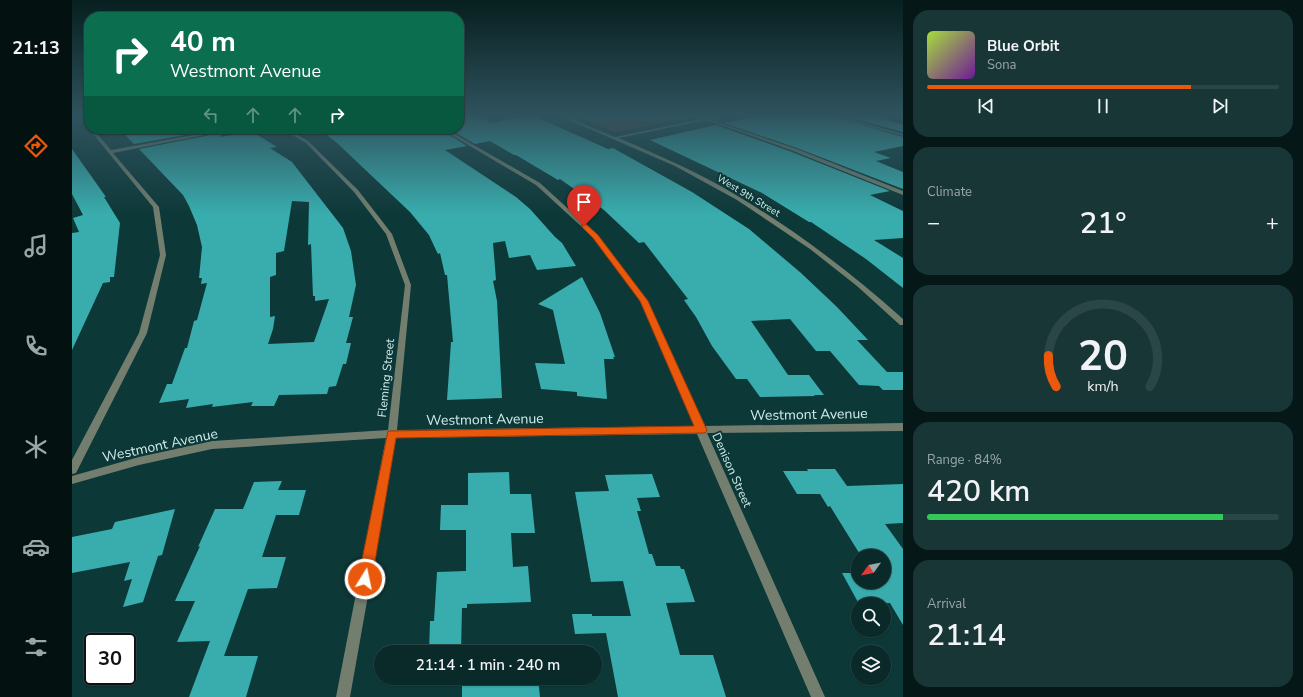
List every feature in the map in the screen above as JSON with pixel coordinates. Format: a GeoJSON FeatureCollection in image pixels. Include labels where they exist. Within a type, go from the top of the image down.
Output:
{"type":"FeatureCollection","features":[{"type":"Feature","properties":{"kind":"street"},"geometry":{"type":"LineString","coordinates":[[72,470],[143,333],[163,255],[156,207],[108,150]]}},
{"type":"Feature","properties":{"kind":"street"},"geometry":{"type":"LineString","coordinates":[[110,152],[123,150]]}},
{"type":"Feature","properties":{"kind":"street","name":"Fleming Street"},"geometry":{"type":"LineString","coordinates":[[315,150],[356,191],[389,234],[408,285],[392,434],[343,697]]}},
{"type":"Feature","properties":{"kind":"street","name":"Denison Street"},"geometry":{"type":"LineString","coordinates":[[479,150],[538,184],[596,236],[644,301],[818,697]]}},
{"type":"Feature","properties":{"kind":"street","name":"West 9th Street"},"geometry":{"type":"LineString","coordinates":[[639,150],[713,184],[773,220],[868,290],[903,323]]}},
{"type":"Feature","properties":{"kind":"street"},"geometry":{"type":"LineString","coordinates":[[794,150],[903,194]]}},
{"type":"Feature","properties":{"kind":"street","name":"Westmont Avenue"},"geometry":{"type":"LineString","coordinates":[[72,480],[139,461],[212,446],[392,434],[903,427]]}},
{"type":"Feature","properties":{"kind":"building"},"geometry":{"type":"Polygon","coordinates":[[[72,150],[106,197],[104,197],[120,223],[114,277],[110,277],[110,282],[103,283],[72,350],[72,233],[79,232],[73,218],[83,215],[72,194],[72,150]]]}},
{"type":"Feature","properties":{"kind":"building"},"geometry":{"type":"Polygon","coordinates":[[[140,150],[272,150],[292,162],[343,228],[351,251],[356,285],[349,317],[353,317],[346,343],[351,343],[346,364],[343,364],[336,386],[329,387],[327,394],[279,395],[274,406],[251,406],[253,402],[212,407],[213,404],[186,408],[189,399],[159,403],[167,384],[172,384],[185,348],[187,348],[194,321],[197,320],[207,283],[201,284],[202,278],[199,278],[202,247],[197,225],[183,195],[140,150]],[[292,201],[284,251],[276,253],[276,275],[270,277],[270,317],[275,316],[273,329],[268,344],[314,342],[329,299],[315,301],[315,296],[313,296],[311,244],[308,245],[309,202],[292,201]]]}},
{"type":"Feature","properties":{"kind":"building"},"geometry":{"type":"Polygon","coordinates":[[[344,150],[448,150],[445,150],[516,197],[530,209],[562,243],[576,266],[537,270],[530,255],[509,258],[505,241],[493,243],[496,280],[493,281],[497,301],[502,398],[447,400],[451,342],[453,342],[447,275],[445,275],[440,253],[438,254],[429,235],[410,212],[344,150]]]}},
{"type":"Feature","properties":{"kind":"building"},"geometry":{"type":"Polygon","coordinates":[[[505,150],[616,150],[692,192],[749,229],[801,273],[837,307],[868,340],[857,340],[887,372],[903,372],[903,390],[883,390],[879,386],[859,385],[830,351],[816,351],[790,319],[751,321],[788,375],[809,375],[824,395],[760,397],[747,379],[736,379],[712,346],[696,317],[684,300],[688,299],[644,242],[639,243],[604,210],[560,179],[558,180],[505,150]]]}},
{"type":"Feature","properties":{"kind":"building"},"geometry":{"type":"Polygon","coordinates":[[[670,150],[785,150],[890,191],[870,195],[903,211],[903,238],[874,240],[903,258],[903,288],[866,259],[811,222],[762,193],[670,150]]]}},
{"type":"Feature","properties":{"kind":"building"},"geometry":{"type":"Polygon","coordinates":[[[801,150],[886,150],[874,152],[891,158],[876,161],[903,172],[903,189],[801,150]]]}},
{"type":"Feature","properties":{"kind":"building"},"geometry":{"type":"Polygon","coordinates":[[[582,277],[600,313],[615,357],[613,357],[614,359],[604,359],[607,399],[577,396],[577,392],[541,389],[535,363],[565,364],[553,310],[538,304],[582,277]]]}},
{"type":"Feature","properties":{"kind":"building"},"geometry":{"type":"Polygon","coordinates":[[[807,469],[835,469],[847,486],[903,484],[903,523],[885,524],[903,549],[903,625],[891,605],[891,597],[855,597],[842,573],[851,573],[851,589],[891,589],[891,549],[857,549],[830,506],[828,507],[820,494],[797,494],[783,471],[808,471],[807,469]]]}},
{"type":"Feature","properties":{"kind":"building"},"geometry":{"type":"Polygon","coordinates":[[[509,472],[510,494],[531,494],[535,533],[511,533],[513,567],[528,566],[531,602],[467,604],[467,608],[462,608],[461,645],[429,645],[430,621],[434,621],[437,572],[466,571],[466,530],[440,530],[441,505],[468,505],[468,473],[509,472]]]}},
{"type":"Feature","properties":{"kind":"building"},"geometry":{"type":"Polygon","coordinates":[[[652,474],[660,497],[637,498],[641,511],[637,511],[649,554],[652,554],[656,566],[680,566],[681,569],[684,569],[695,602],[666,603],[680,655],[713,655],[726,697],[618,697],[606,633],[575,634],[572,614],[592,614],[592,616],[631,616],[623,581],[591,582],[575,492],[609,491],[605,475],[652,474]]]}},
{"type":"Feature","properties":{"kind":"building"},"geometry":{"type":"Polygon","coordinates":[[[282,481],[278,490],[306,490],[299,515],[276,515],[262,557],[286,557],[277,588],[248,589],[224,656],[258,656],[246,697],[189,697],[210,641],[177,642],[195,601],[175,601],[200,546],[198,547],[215,509],[243,509],[254,482],[282,481]]]}},
{"type":"Feature","properties":{"kind":"building"},"geometry":{"type":"Polygon","coordinates":[[[175,509],[162,555],[158,556],[143,602],[123,607],[132,579],[124,581],[130,562],[72,573],[72,537],[112,529],[115,522],[175,509]]]}},
{"type":"Feature","properties":{"kind":"building"},"geometry":{"type":"Polygon","coordinates":[[[535,644],[535,645],[511,645],[535,644]]]}},
{"type":"Feature","properties":{"kind":"building"},"geometry":{"type":"Polygon","coordinates":[[[462,685],[539,685],[540,697],[462,697],[462,685]]]}},
{"type":"Feature","properties":{"kind":"route"},"geometry":{"type":"LineString","coordinates":[[365,579],[392,434],[701,430],[644,301],[596,236],[584,226]]}}]}
